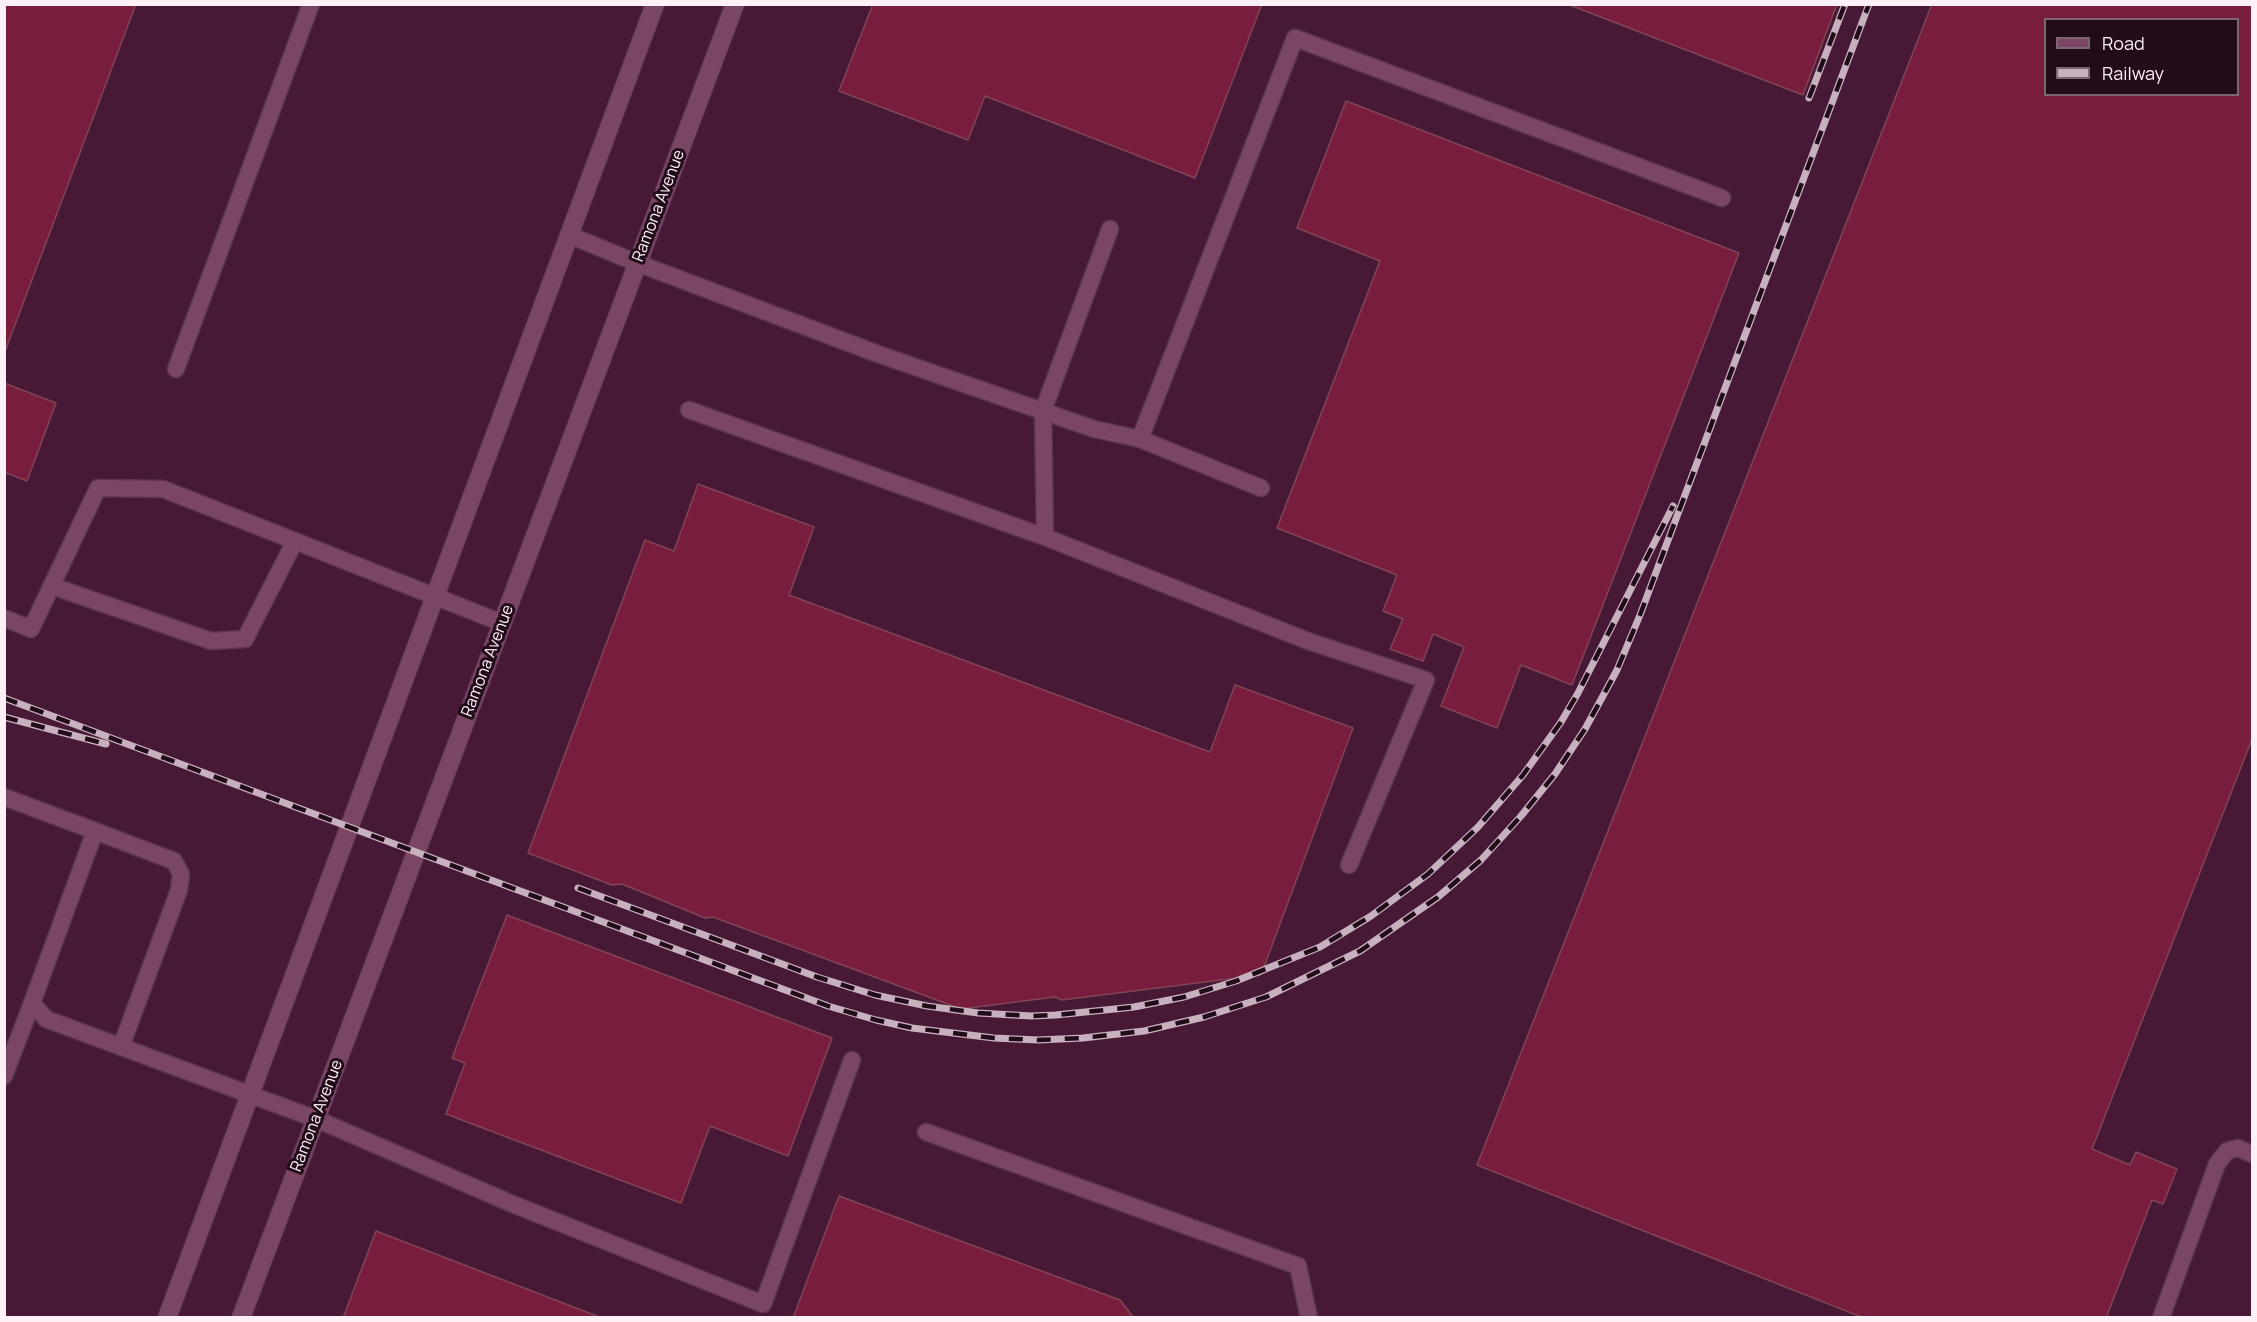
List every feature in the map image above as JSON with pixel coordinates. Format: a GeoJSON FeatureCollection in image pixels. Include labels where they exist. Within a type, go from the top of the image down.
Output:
{"type":"FeatureCollection","features":[{"type":"Feature","properties":{"kind":"main road"},"geometry":{"type":"LineString","coordinates":[[167,1317],[655,4]]}},
{"type":"Feature","properties":{"kind":"main road","name":"Ramona Avenue"},"geometry":{"type":"LineString","coordinates":[[241,1317],[735,4]]}},
{"type":"Feature","properties":{"kind":"lane"},"geometry":{"type":"LineString","coordinates":[[176,369],[311,4]]}},
{"type":"Feature","properties":{"kind":"lane"},"geometry":{"type":"LineString","coordinates":[[1140,439],[1295,38],[1722,198]]}},
{"type":"Feature","properties":{"kind":"lane"},"geometry":{"type":"LineString","coordinates":[[1045,537],[1043,411],[1110,229]]}},
{"type":"Feature","properties":{"kind":"lane"},"geometry":{"type":"LineString","coordinates":[[570,235],[878,354],[1094,429],[1140,439],[1261,488]]}},
{"type":"Feature","properties":{"kind":"lane"},"geometry":{"type":"LineString","coordinates":[[689,410],[1045,537],[1308,641],[1426,680],[1349,865]]}},
{"type":"Feature","properties":{"kind":"lane"},"geometry":{"type":"LineString","coordinates":[[4,618],[32,629],[98,488],[163,489],[502,623]]}},
{"type":"Feature","properties":{"kind":"lane"},"geometry":{"type":"LineString","coordinates":[[52,586],[211,641],[245,639],[295,541]]}},
{"type":"Feature","properties":{"kind":"lane"},"geometry":{"type":"LineString","coordinates":[[4,797],[174,861],[181,874],[179,890],[121,1047]]}},
{"type":"Feature","properties":{"kind":"lane"},"geometry":{"type":"LineString","coordinates":[[4,1076],[95,831]]}},
{"type":"Feature","properties":{"kind":"lane"},"geometry":{"type":"LineString","coordinates":[[32,1003],[46,1019],[316,1119],[515,1205],[763,1304],[852,1060]]}},
{"type":"Feature","properties":{"kind":"lane"},"geometry":{"type":"LineString","coordinates":[[926,1132],[1298,1266],[1309,1317]]}},
{"type":"Feature","properties":{"kind":"lane"},"geometry":{"type":"LineString","coordinates":[[2161,1317],[2217,1164],[2227,1151],[2238,1148],[2253,1154]]}},
{"type":"Feature","properties":{"kind":"building"},"geometry":{"type":"Polygon","coordinates":[[[4,4],[136,4],[4,354],[4,4]]]}},
{"type":"Feature","properties":{"kind":"building"},"geometry":{"type":"Polygon","coordinates":[[[873,4],[1262,4],[1195,178],[985,96],[968,140],[839,91],[873,4]]]}},
{"type":"Feature","properties":{"kind":"building"},"geometry":{"type":"Polygon","coordinates":[[[1567,4],[1837,4],[1803,95],[1567,4]]]}},
{"type":"Feature","properties":{"kind":"building"},"geometry":{"type":"Polygon","coordinates":[[[1932,4],[2252,4],[2252,739],[2092,1149],[2130,1165],[2136,1152],[2177,1169],[2163,1204],[2152,1200],[2106,1318],[1864,1318],[1477,1165],[1932,4]]]}},
{"type":"Feature","properties":{"kind":"building"},"geometry":{"type":"Polygon","coordinates":[[[1346,101],[1739,253],[1572,685],[1521,665],[1497,728],[1441,706],[1464,647],[1433,634],[1423,661],[1390,649],[1403,619],[1383,611],[1397,575],[1277,528],[1380,261],[1297,228],[1346,101]]]}},
{"type":"Feature","properties":{"kind":"building"},"geometry":{"type":"Polygon","coordinates":[[[4,383],[56,403],[27,481],[4,472],[4,383]]]}},
{"type":"Feature","properties":{"kind":"building"},"geometry":{"type":"Polygon","coordinates":[[[698,484],[814,527],[789,595],[1210,752],[1235,685],[1353,728],[1261,975],[1062,1000],[1055,997],[961,1009],[713,917],[705,918],[622,884],[612,885],[528,853],[645,540],[674,551],[698,484]]]}},
{"type":"Feature","properties":{"kind":"building"},"geometry":{"type":"Polygon","coordinates":[[[507,915],[832,1038],[788,1156],[710,1126],[681,1203],[446,1114],[465,1063],[452,1058],[507,915]]]}},
{"type":"Feature","properties":{"kind":"building"},"geometry":{"type":"Polygon","coordinates":[[[839,1196],[1120,1300],[1134,1318],[793,1318],[839,1196]]]}},
{"type":"Feature","properties":{"kind":"building"},"geometry":{"type":"Polygon","coordinates":[[[376,1231],[602,1318],[343,1318],[376,1231]]]}},
{"type":"Feature","properties":{"kind":"railway"},"geometry":{"type":"LineString","coordinates":[[1809,98],[1845,4]]}},
{"type":"Feature","properties":{"kind":"railway"},"geometry":{"type":"LineString","coordinates":[[4,698],[828,1006],[876,1020],[912,1028],[994,1038],[1038,1040],[1083,1038],[1144,1031],[1204,1017],[1266,997],[1360,951],[1438,897],[1481,860],[1521,816],[1555,774],[1585,729],[1617,670],[1640,615],[1869,4]]}},
{"type":"Feature","properties":{"kind":"railway"},"geometry":{"type":"LineString","coordinates":[[578,888],[817,977],[875,995],[927,1006],[978,1013],[1056,1015],[1134,1007],[1184,997],[1236,981],[1320,947],[1371,916],[1428,874],[1478,827],[1523,775],[1561,722],[1673,506]]}},
{"type":"Feature","properties":{"kind":"railway"},"geometry":{"type":"LineString","coordinates":[[4,717],[106,744]]}}]}
